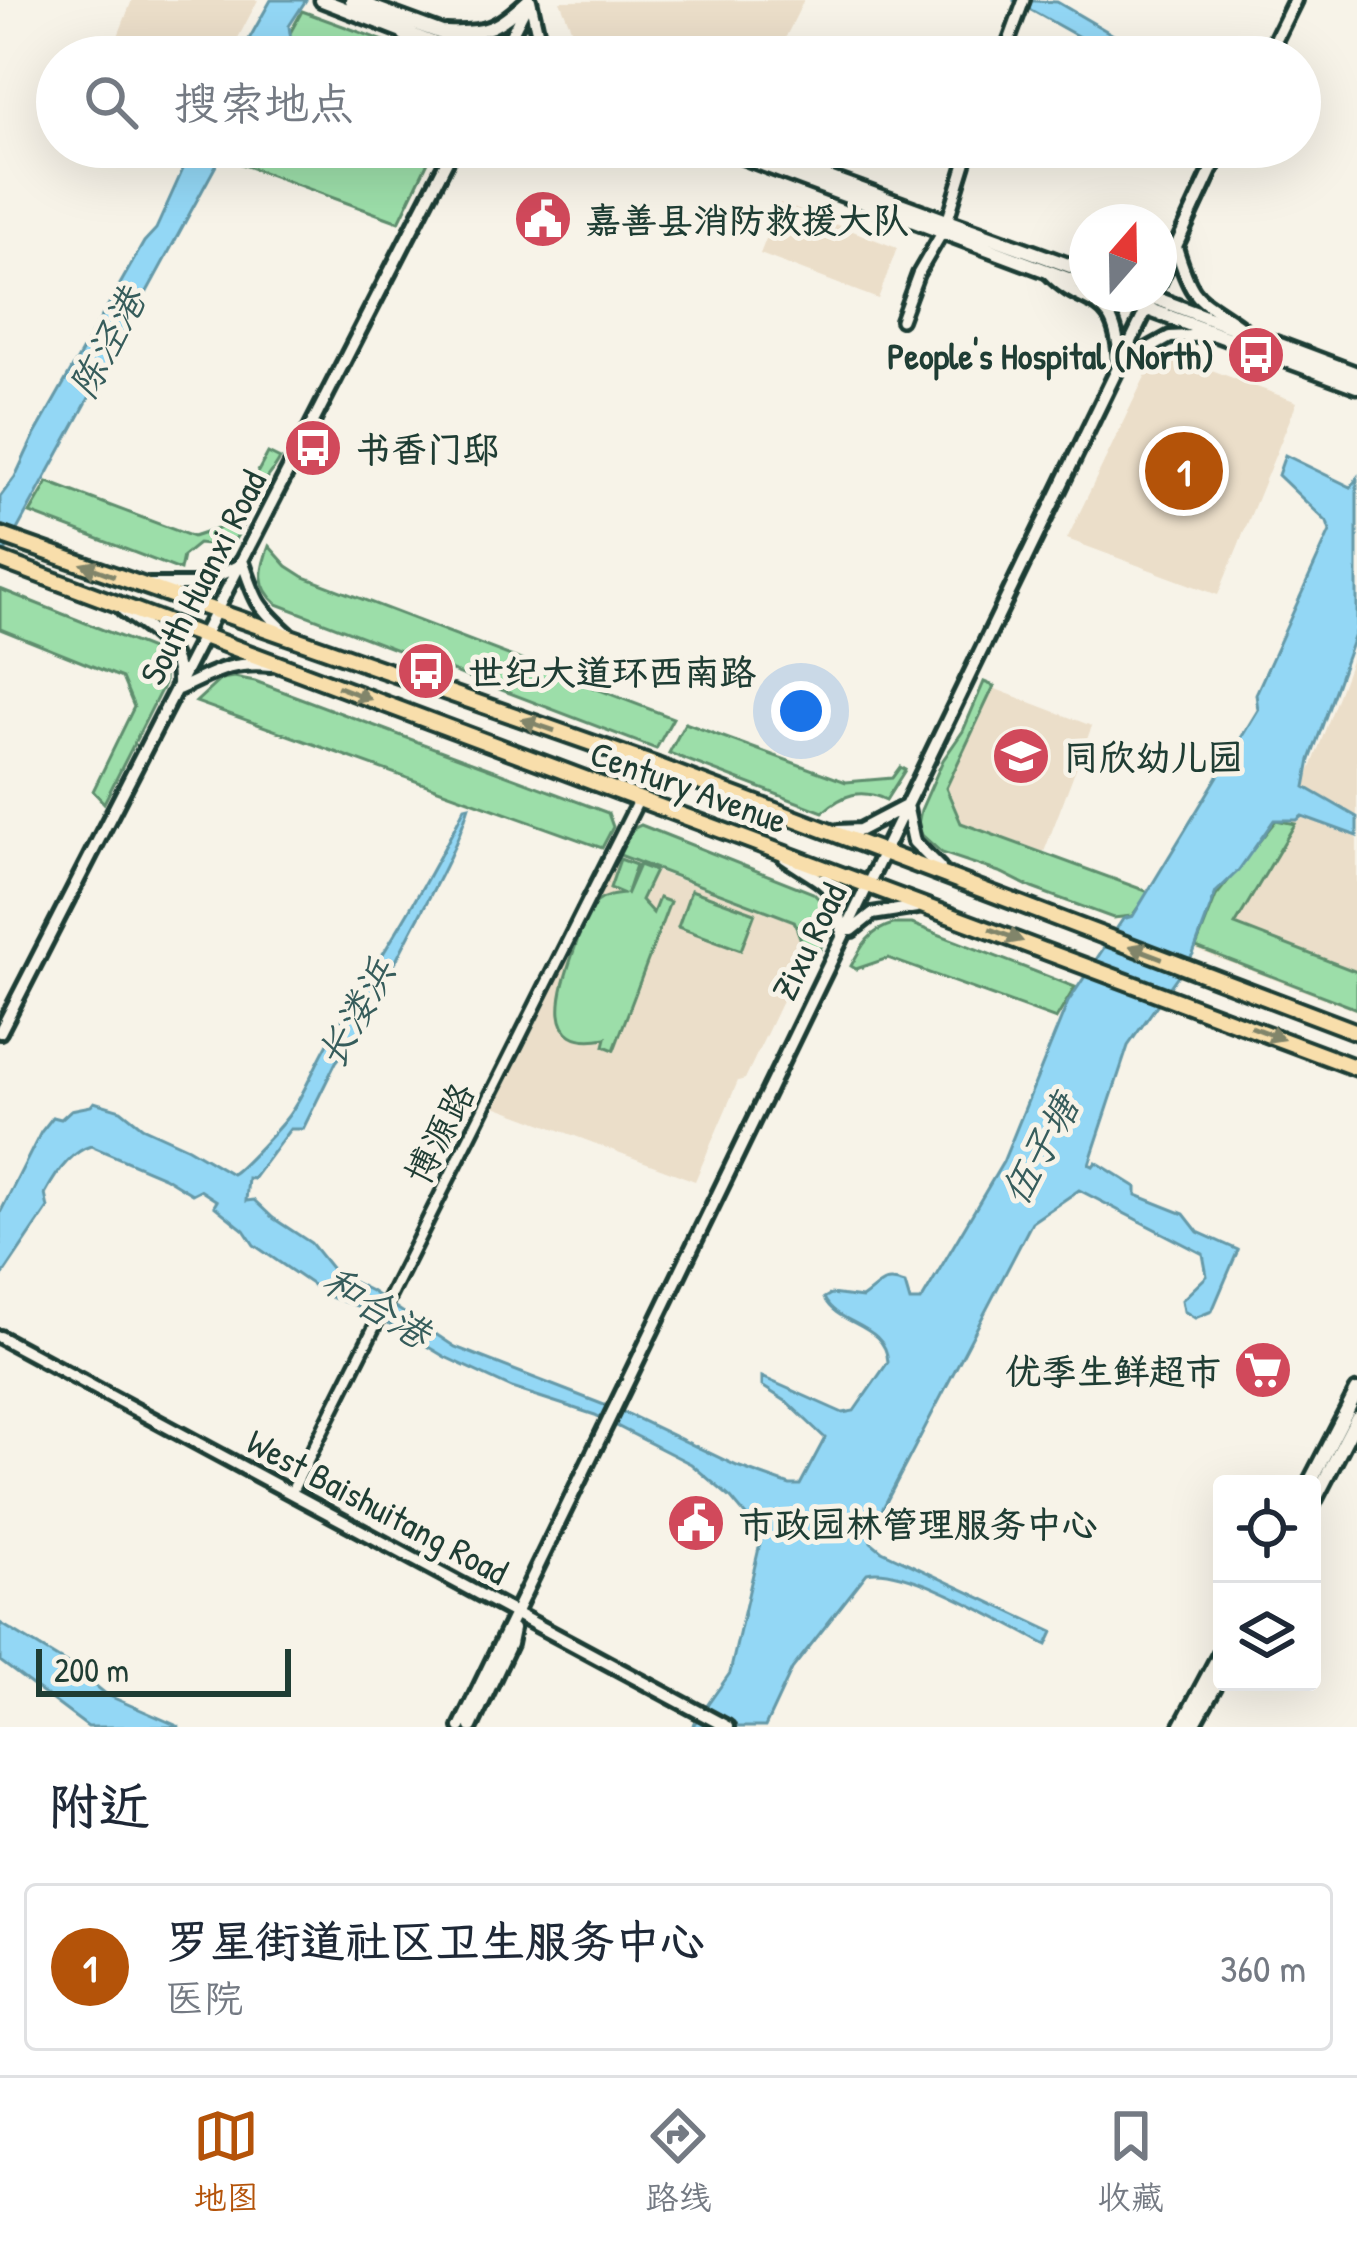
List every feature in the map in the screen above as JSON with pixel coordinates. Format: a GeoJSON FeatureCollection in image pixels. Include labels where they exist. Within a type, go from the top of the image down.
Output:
{"type":"FeatureCollection","features":[{"type":"Feature","properties":{"kind":"main road"},"geometry":{"type":"LineString","coordinates":[[322,0],[415,36]]}},
{"type":"Feature","properties":{"kind":"main road"},"geometry":{"type":"LineString","coordinates":[[352,0],[453,36]]}},
{"type":"Feature","properties":{"kind":"main road"},"geometry":{"type":"LineString","coordinates":[[778,168],[1069,266]]}},
{"type":"Feature","properties":{"kind":"main road"},"geometry":{"type":"LineString","coordinates":[[797,168],[1069,279]]}},
{"type":"Feature","properties":{"kind":"main road"},"geometry":{"type":"LineString","coordinates":[[1177,309],[1357,374]]}},
{"type":"Feature","properties":{"kind":"main road"},"geometry":{"type":"LineString","coordinates":[[1173,312],[1216,335],[1357,386]]}},
{"type":"Feature","properties":{"kind":"main road","name":"Century Avenue"},"geometry":{"type":"LineString","coordinates":[[0,535],[657,766],[1357,1032]]}},
{"type":"Feature","properties":{"kind":"main road","name":"Century Avenue"},"geometry":{"type":"LineString","coordinates":[[0,560],[1357,1068]]}},
{"type":"Feature","properties":{"kind":"main road"},"geometry":{"type":"LineString","coordinates":[[1314,1475],[1357,1390]]}},
{"type":"Feature","properties":{"kind":"main road"},"geometry":{"type":"LineString","coordinates":[[1321,1487],[1357,1418]]}},
{"type":"Feature","properties":{"kind":"main road"},"geometry":{"type":"LineString","coordinates":[[1181,1727],[1213,1667]]}},
{"type":"Feature","properties":{"kind":"main road"},"geometry":{"type":"LineString","coordinates":[[1192,1727],[1213,1689]]}},
{"type":"Feature","properties":{"kind":"street"},"geometry":{"type":"LineString","coordinates":[[443,32],[474,33],[501,26],[529,0]]}},
{"type":"Feature","properties":{"kind":"street"},"geometry":{"type":"LineString","coordinates":[[512,36],[529,0]]}},
{"type":"Feature","properties":{"kind":"street"},"geometry":{"type":"LineString","coordinates":[[529,0],[540,36]]}},
{"type":"Feature","properties":{"kind":"street"},"geometry":{"type":"LineString","coordinates":[[1277,36],[1295,0]]}},
{"type":"Feature","properties":{"kind":"street"},"geometry":{"type":"LineString","coordinates":[[1011,36],[1023,4]]}},
{"type":"Feature","properties":{"kind":"street"},"geometry":{"type":"LineString","coordinates":[[397,29],[405,36]]}},
{"type":"Feature","properties":{"kind":"street","name":"South Huanxi Road"},"geometry":{"type":"LineString","coordinates":[[0,1032],[443,168]]}},
{"type":"Feature","properties":{"kind":"street"},"geometry":{"type":"LineString","coordinates":[[901,320],[918,274],[945,226],[963,168]]}},
{"type":"Feature","properties":{"kind":"street"},"geometry":{"type":"LineString","coordinates":[[1177,245],[1212,168]]}},
{"type":"Feature","properties":{"kind":"street"},"geometry":{"type":"LineString","coordinates":[[1177,250],[1186,282],[1202,304],[1252,334]]}},
{"type":"Feature","properties":{"kind":"street"},"geometry":{"type":"LineString","coordinates":[[1047,271],[1064,287],[1107,310],[1115,323],[1120,365],[1170,337],[1216,335]]}},
{"type":"Feature","properties":{"kind":"street","name":"Zixu Road"},"geometry":{"type":"LineString","coordinates":[[460,1727],[1143,312]]}},
{"type":"Feature","properties":{"kind":"street"},"geometry":{"type":"LineString","coordinates":[[136,584],[199,585],[243,563],[251,594],[261,610],[296,641]]}},
{"type":"Feature","properties":{"kind":"street"},"geometry":{"type":"LineString","coordinates":[[114,603],[165,640],[179,670],[178,689]]}},
{"type":"Feature","properties":{"kind":"street"},"geometry":{"type":"LineString","coordinates":[[178,689],[215,669],[244,663],[286,667]]}},
{"type":"Feature","properties":{"kind":"street","name":"博源路"},"geometry":{"type":"LineString","coordinates":[[291,1493],[639,799]]}},
{"type":"Feature","properties":{"kind":"street"},"geometry":{"type":"LineString","coordinates":[[826,830],[860,830],[907,806],[910,830],[922,854],[976,887]]}},
{"type":"Feature","properties":{"kind":"street"},"geometry":{"type":"LineString","coordinates":[[767,847],[821,879],[836,894],[842,941]]}},
{"type":"Feature","properties":{"kind":"street"},"geometry":{"type":"LineString","coordinates":[[842,941],[872,914],[928,907]]}},
{"type":"Feature","properties":{"kind":"street","name":"West Baishuitang Road"},"geometry":{"type":"LineString","coordinates":[[0,1337],[727,1727]]}},
{"type":"Feature","properties":{"kind":"street","name":"Zixu Road"},"geometry":{"type":"LineString","coordinates":[[471,1727],[510,1644],[516,1614]]}},
{"type":"Feature","properties":{"kind":"shaded area"},"geometry":{"type":"Polygon","coordinates":[[[132,0],[258,0],[239,36],[118,36],[132,0]]]}},
{"type":"Feature","properties":{"kind":"shaded area"},"geometry":{"type":"Polygon","coordinates":[[[804,0],[786,36],[574,36],[560,1],[804,0]]]}},
{"type":"Feature","properties":{"kind":"shaded area"},"geometry":{"type":"Polygon","coordinates":[[[780,203],[897,248],[878,299],[760,254],[780,203]]]}},
{"type":"Feature","properties":{"kind":"shaded area"},"geometry":{"type":"Polygon","coordinates":[[[1177,357],[1297,402],[1218,595],[1067,539],[1149,368],[1177,357]]]}},
{"type":"Feature","properties":{"kind":"shaded area"},"geometry":{"type":"Polygon","coordinates":[[[1357,645],[1357,1011],[1197,950],[1218,894],[1288,815],[1302,792],[1357,645]]]}},
{"type":"Feature","properties":{"kind":"shaded area","name":"同欣幼儿园"},"geometry":{"type":"Polygon","coordinates":[[[993,688],[1092,726],[1044,852],[962,822],[947,787],[993,688]]]}},
{"type":"Feature","properties":{"kind":"shaded area"},"geometry":{"type":"Polygon","coordinates":[[[616,856],[793,922],[805,953],[745,1079],[738,1081],[695,1181],[492,1105],[616,856]]]}},
{"type":"Feature","properties":{"kind":"green space"},"geometry":{"type":"Polygon","coordinates":[[[302,11],[371,36],[288,36],[302,11]]]}},
{"type":"Feature","properties":{"kind":"green space"},"geometry":{"type":"Polygon","coordinates":[[[252,168],[425,168],[399,222],[252,168]]]}},
{"type":"Feature","properties":{"kind":"green space"},"geometry":{"type":"Polygon","coordinates":[[[268,453],[280,459],[234,541],[222,553],[217,546],[198,544],[183,556],[180,570],[30,513],[48,482],[193,537],[229,525],[268,453]]]}},
{"type":"Feature","properties":{"kind":"green space"},"geometry":{"type":"Polygon","coordinates":[[[269,546],[304,577],[673,718],[656,749],[277,604],[262,577],[269,546]]]}},
{"type":"Feature","properties":{"kind":"green space"},"geometry":{"type":"Polygon","coordinates":[[[0,589],[154,650],[164,662],[164,684],[104,803],[93,791],[134,707],[122,678],[0,629],[0,589]]]}},
{"type":"Feature","properties":{"kind":"green space"},"geometry":{"type":"Polygon","coordinates":[[[234,677],[608,813],[613,827],[602,848],[196,702],[221,679],[234,677]]]}},
{"type":"Feature","properties":{"kind":"green space"},"geometry":{"type":"Polygon","coordinates":[[[984,682],[994,686],[946,788],[961,823],[1149,892],[1132,916],[1113,918],[1032,888],[942,853],[922,835],[921,810],[984,682]]]}},
{"type":"Feature","properties":{"kind":"green space"},"geometry":{"type":"Polygon","coordinates":[[[685,723],[846,782],[892,778],[900,767],[905,770],[886,800],[853,795],[823,812],[669,753],[685,723]]]}},
{"type":"Feature","properties":{"kind":"green space"},"geometry":{"type":"Polygon","coordinates":[[[1276,820],[1295,824],[1235,925],[1357,972],[1357,1009],[1196,947],[1216,896],[1276,820]]]}},
{"type":"Feature","properties":{"kind":"green space"},"geometry":{"type":"Polygon","coordinates":[[[641,825],[813,893],[828,922],[818,954],[802,943],[794,921],[617,854],[631,830],[641,825]]]}},
{"type":"Feature","properties":{"kind":"green space"},"geometry":{"type":"Polygon","coordinates":[[[620,859],[636,865],[626,895],[639,865],[655,871],[641,900],[653,913],[659,898],[670,902],[614,1050],[604,1046],[606,1038],[585,1040],[571,1035],[560,1014],[564,983],[592,907],[624,894],[610,888],[620,859]]]}},
{"type":"Feature","properties":{"kind":"green space"},"geometry":{"type":"Polygon","coordinates":[[[691,890],[755,913],[741,950],[678,927],[691,890]]]}},
{"type":"Feature","properties":{"kind":"green space"},"geometry":{"type":"Polygon","coordinates":[[[893,924],[912,924],[1075,987],[1056,1019],[888,958],[856,969],[851,966],[867,940],[893,924]]]}},
{"type":"Feature","properties":{"kind":"water"},"geometry":{"type":"Polygon","coordinates":[[[271,0],[306,0],[289,26],[290,36],[251,36],[271,0]]]}},
{"type":"Feature","properties":{"kind":"water"},"geometry":{"type":"Polygon","coordinates":[[[1013,0],[1057,2],[1115,36],[1077,36],[1013,0]]]}},
{"type":"Feature","properties":{"kind":"water","name":"陈泾港"},"geometry":{"type":"Polygon","coordinates":[[[184,168],[215,168],[0,561],[0,497],[144,242],[156,229],[184,168]]]}},
{"type":"Feature","properties":{"kind":"water"},"geometry":{"type":"Polygon","coordinates":[[[1285,455],[1351,487],[1357,478],[1357,629],[1310,760],[1305,787],[1357,817],[1357,836],[1302,816],[1274,820],[1238,871],[1216,892],[1193,954],[1128,1046],[1089,1164],[1096,1162],[1136,1187],[1136,1195],[1184,1214],[1198,1232],[1238,1250],[1212,1311],[1195,1318],[1184,1311],[1182,1300],[1207,1276],[1203,1254],[1079,1190],[1032,1222],[870,1533],[871,1542],[882,1551],[1053,1632],[1047,1645],[931,1587],[885,1573],[867,1573],[792,1669],[765,1727],[692,1727],[730,1673],[762,1535],[731,1498],[691,1464],[595,1415],[512,1388],[445,1357],[363,1308],[330,1297],[254,1245],[244,1230],[214,1206],[217,1201],[200,1190],[192,1194],[91,1146],[76,1153],[58,1172],[45,1194],[48,1208],[0,1279],[0,1213],[53,1117],[61,1119],[94,1102],[121,1110],[142,1127],[232,1174],[251,1156],[295,1105],[469,806],[445,867],[394,965],[390,964],[360,1031],[336,1062],[303,1129],[290,1129],[253,1179],[248,1178],[246,1201],[254,1200],[311,1243],[335,1273],[455,1347],[630,1415],[737,1466],[800,1485],[825,1438],[762,1386],[762,1377],[843,1413],[854,1411],[888,1362],[885,1349],[879,1339],[839,1314],[824,1298],[831,1294],[862,1298],[891,1281],[905,1284],[910,1301],[921,1301],[1003,1162],[1068,1002],[1123,919],[1133,916],[1258,710],[1256,694],[1330,531],[1327,522],[1278,475],[1285,455]]]}},
{"type":"Feature","properties":{"kind":"water"},"geometry":{"type":"Polygon","coordinates":[[[0,1623],[74,1668],[107,1695],[180,1727],[88,1727],[0,1661],[0,1623]]]}},
{"type":"Feature","properties":{"kind":"place","name":"嘉善县消防救援大队"},"geometry":{"type":"Point","coordinates":[543,219]}},
{"type":"Feature","properties":{"kind":"place","name":"People's Hospital (North)"},"geometry":{"type":"Point","coordinates":[1256,355]}},
{"type":"Feature","properties":{"kind":"place","name":"书香门邸"},"geometry":{"type":"Point","coordinates":[313,448]}},
{"type":"Feature","properties":{"kind":"place","name":"罗星街道社区卫生服务中心"},"geometry":{"type":"Point","coordinates":[1184,471]}},
{"type":"Feature","properties":{"kind":"place","name":"世纪大道环西南路"},"geometry":{"type":"Point","coordinates":[426,671]}},
{"type":"Feature","properties":{"kind":"place","name":"同欣幼儿园"},"geometry":{"type":"Point","coordinates":[1021,756]}},
{"type":"Feature","properties":{"kind":"place","name":"优季生鲜超市"},"geometry":{"type":"Point","coordinates":[1263,1370]}},
{"type":"Feature","properties":{"kind":"place","name":"市政园林管理服务中心"},"geometry":{"type":"Point","coordinates":[696,1523]}},
{"type":"Feature","properties":{"kind":"water label","name":"长溇浜"},"geometry":{"type":"Point","coordinates":[355,1013]}},
{"type":"Feature","properties":{"kind":"water label","name":"伍子塘"},"geometry":{"type":"Point","coordinates":[1039,1149]}},
{"type":"Feature","properties":{"kind":"water label","name":"和合港"},"geometry":{"type":"Point","coordinates":[377,1306]}}]}
